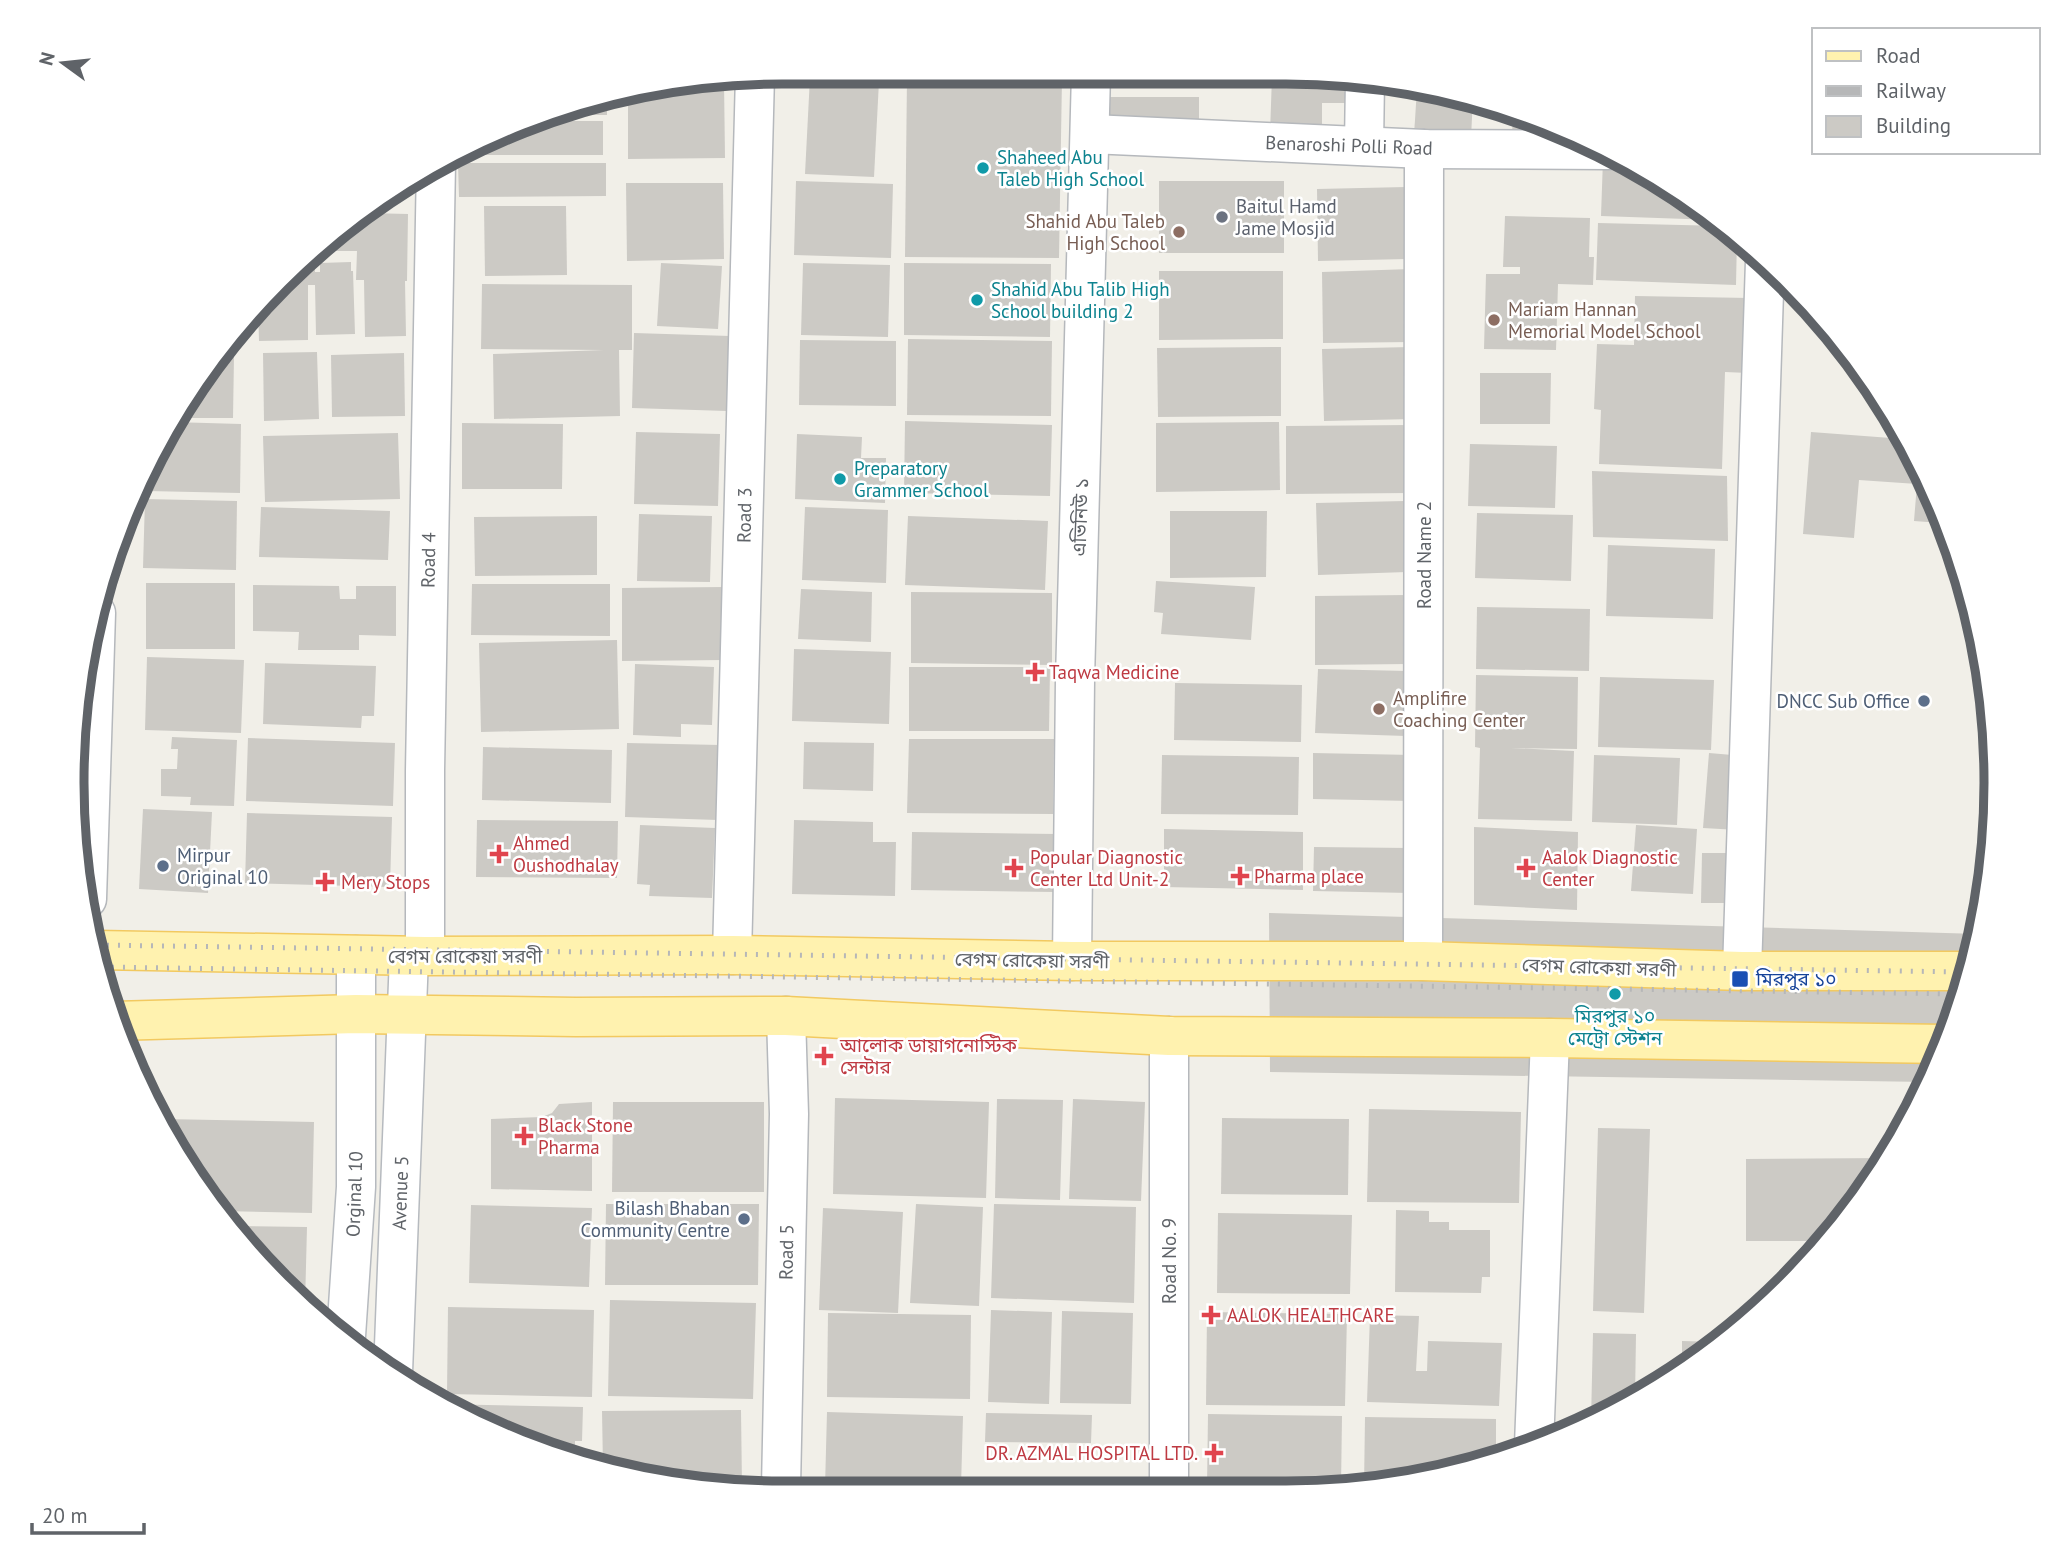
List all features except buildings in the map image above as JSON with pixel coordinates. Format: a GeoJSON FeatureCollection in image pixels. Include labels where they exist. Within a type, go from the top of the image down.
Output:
{"type":"FeatureCollection","features":[{"type":"Feature","properties":{"kind":"main road","name":"বেগম রোকেয়া সরণী"},"geometry":{"type":"LineString","coordinates":[[105,950],[356,956],[732,955],[1072,961],[1423,961],[1742,971],[1958,971]]}},
{"type":"Feature","properties":{"kind":"main road"},"geometry":{"type":"LineString","coordinates":[[126,1022],[356,1033],[407,1014],[576,1017],[786,1016],[1169,1036],[1933,1044]]}},
{"type":"Feature","properties":{"kind":"street","name":"এভিনিউ ১"},"geometry":{"type":"LineString","coordinates":[[1072,961],[1075,680],[1091,84]]}},
{"type":"Feature","properties":{"kind":"street","name":"Road 3"},"geometry":{"type":"LineString","coordinates":[[732,955],[755,85]]}},
{"type":"Feature","properties":{"kind":"street"},"geometry":{"type":"LineString","coordinates":[[1364,146],[1365,89]]}},
{"type":"Feature","properties":{"kind":"street","name":"Benaroshi Polli Road"},"geometry":{"type":"LineString","coordinates":[[1091,134],[1424,149],[1581,150]]}},
{"type":"Feature","properties":{"kind":"street","name":"Road Name 2"},"geometry":{"type":"LineString","coordinates":[[1423,961],[1424,149]]}},
{"type":"Feature","properties":{"kind":"street","name":"Road 4"},"geometry":{"type":"LineString","coordinates":[[407,1014],[417,956],[425,771],[436,177]]}},
{"type":"Feature","properties":{"kind":"street"},"geometry":{"type":"LineString","coordinates":[[1742,971],[1765,275]]}},
{"type":"Feature","properties":{"kind":"street"},"geometry":{"type":"LineString","coordinates":[[88,858],[94,662]]}},
{"type":"Feature","properties":{"kind":"street","name":"Orginal 10"},"geometry":{"type":"LineString","coordinates":[[347,1328],[356,1187],[356,956]]}},
{"type":"Feature","properties":{"kind":"street","name":"Avenue 5"},"geometry":{"type":"LineString","coordinates":[[393,1363],[407,1014]]}},
{"type":"Feature","properties":{"kind":"street","name":"Road 5"},"geometry":{"type":"LineString","coordinates":[[780,1481],[789,1114],[786,1016]]}},
{"type":"Feature","properties":{"kind":"street","name":"Road No. 9"},"geometry":{"type":"LineString","coordinates":[[1168,1481],[1169,1036]]}},
{"type":"Feature","properties":{"kind":"street"},"geometry":{"type":"LineString","coordinates":[[1534,1435],[1550,1038]]}},
{"type":"Feature","properties":{"kind":"railway"},"geometry":{"type":"LineString","coordinates":[[104,945],[1957,972]]}},
{"type":"Feature","properties":{"kind":"railway"},"geometry":{"type":"LineString","coordinates":[[109,967],[1951,994]]}},
{"type":"Feature","properties":{"kind":"place","name":"Shaheed Abu Taleb High School"},"geometry":{"type":"Point","coordinates":[983,168]}},
{"type":"Feature","properties":{"kind":"place","name":"Baitul Hamd Jame Mosjid"},"geometry":{"type":"Point","coordinates":[1222,217]}},
{"type":"Feature","properties":{"kind":"place","name":"Shahid Abu Taleb High School"},"geometry":{"type":"Point","coordinates":[1179,232]}},
{"type":"Feature","properties":{"kind":"place","name":"Shahid Abu Talib High School building 2"},"geometry":{"type":"Point","coordinates":[977,300]}},
{"type":"Feature","properties":{"kind":"place","name":"Mariam Hannan Memorial Model School"},"geometry":{"type":"Point","coordinates":[1494,320]}},
{"type":"Feature","properties":{"kind":"place","name":"Preparatory Grammer School"},"geometry":{"type":"Point","coordinates":[840,479]}},
{"type":"Feature","properties":{"kind":"place","name":"Taqwa Medicine"},"geometry":{"type":"Point","coordinates":[1035,672]}},
{"type":"Feature","properties":{"kind":"place","name":"DNCC Sub Office"},"geometry":{"type":"Point","coordinates":[1924,701]}},
{"type":"Feature","properties":{"kind":"place","name":"Amplifire Coaching Center"},"geometry":{"type":"Point","coordinates":[1379,709]}},
{"type":"Feature","properties":{"kind":"place","name":"Ahmed Oushodhalay"},"geometry":{"type":"Point","coordinates":[499,854]}},
{"type":"Feature","properties":{"kind":"place","name":"Mirpur Original 10"},"geometry":{"type":"Point","coordinates":[163,866]}},
{"type":"Feature","properties":{"kind":"place","name":"Popular Diagnostic Center Ltd Unit-2"},"geometry":{"type":"Point","coordinates":[1014,868]}},
{"type":"Feature","properties":{"kind":"place","name":"Aalok Diagnostic Center"},"geometry":{"type":"Point","coordinates":[1526,868]}},
{"type":"Feature","properties":{"kind":"place","name":"Pharma place"},"geometry":{"type":"Point","coordinates":[1240,876]}},
{"type":"Feature","properties":{"kind":"place","name":"Mery Stops"},"geometry":{"type":"Point","coordinates":[325,882]}},
{"type":"Feature","properties":{"kind":"place","name":"মিরপুর ১০"},"geometry":{"type":"Point","coordinates":[1740,979]}},
{"type":"Feature","properties":{"kind":"place","name":"মিরপুর ১০ মেট্রো স্টেশন"},"geometry":{"type":"Point","coordinates":[1615,994]}},
{"type":"Feature","properties":{"kind":"place","name":"আলোক ডায়াগনোস্টিক সেন্টার"},"geometry":{"type":"Point","coordinates":[824,1056]}},
{"type":"Feature","properties":{"kind":"place","name":"Black Stone Pharma"},"geometry":{"type":"Point","coordinates":[524,1136]}},
{"type":"Feature","properties":{"kind":"place","name":"Bilash Bhaban Community Centre"},"geometry":{"type":"Point","coordinates":[744,1219]}},
{"type":"Feature","properties":{"kind":"place","name":"AALOK HEALTHCARE"},"geometry":{"type":"Point","coordinates":[1211,1315]}},
{"type":"Feature","properties":{"kind":"place","name":"DR. AZMAL HOSPITAL LTD."},"geometry":{"type":"Point","coordinates":[1214,1453]}}]}
